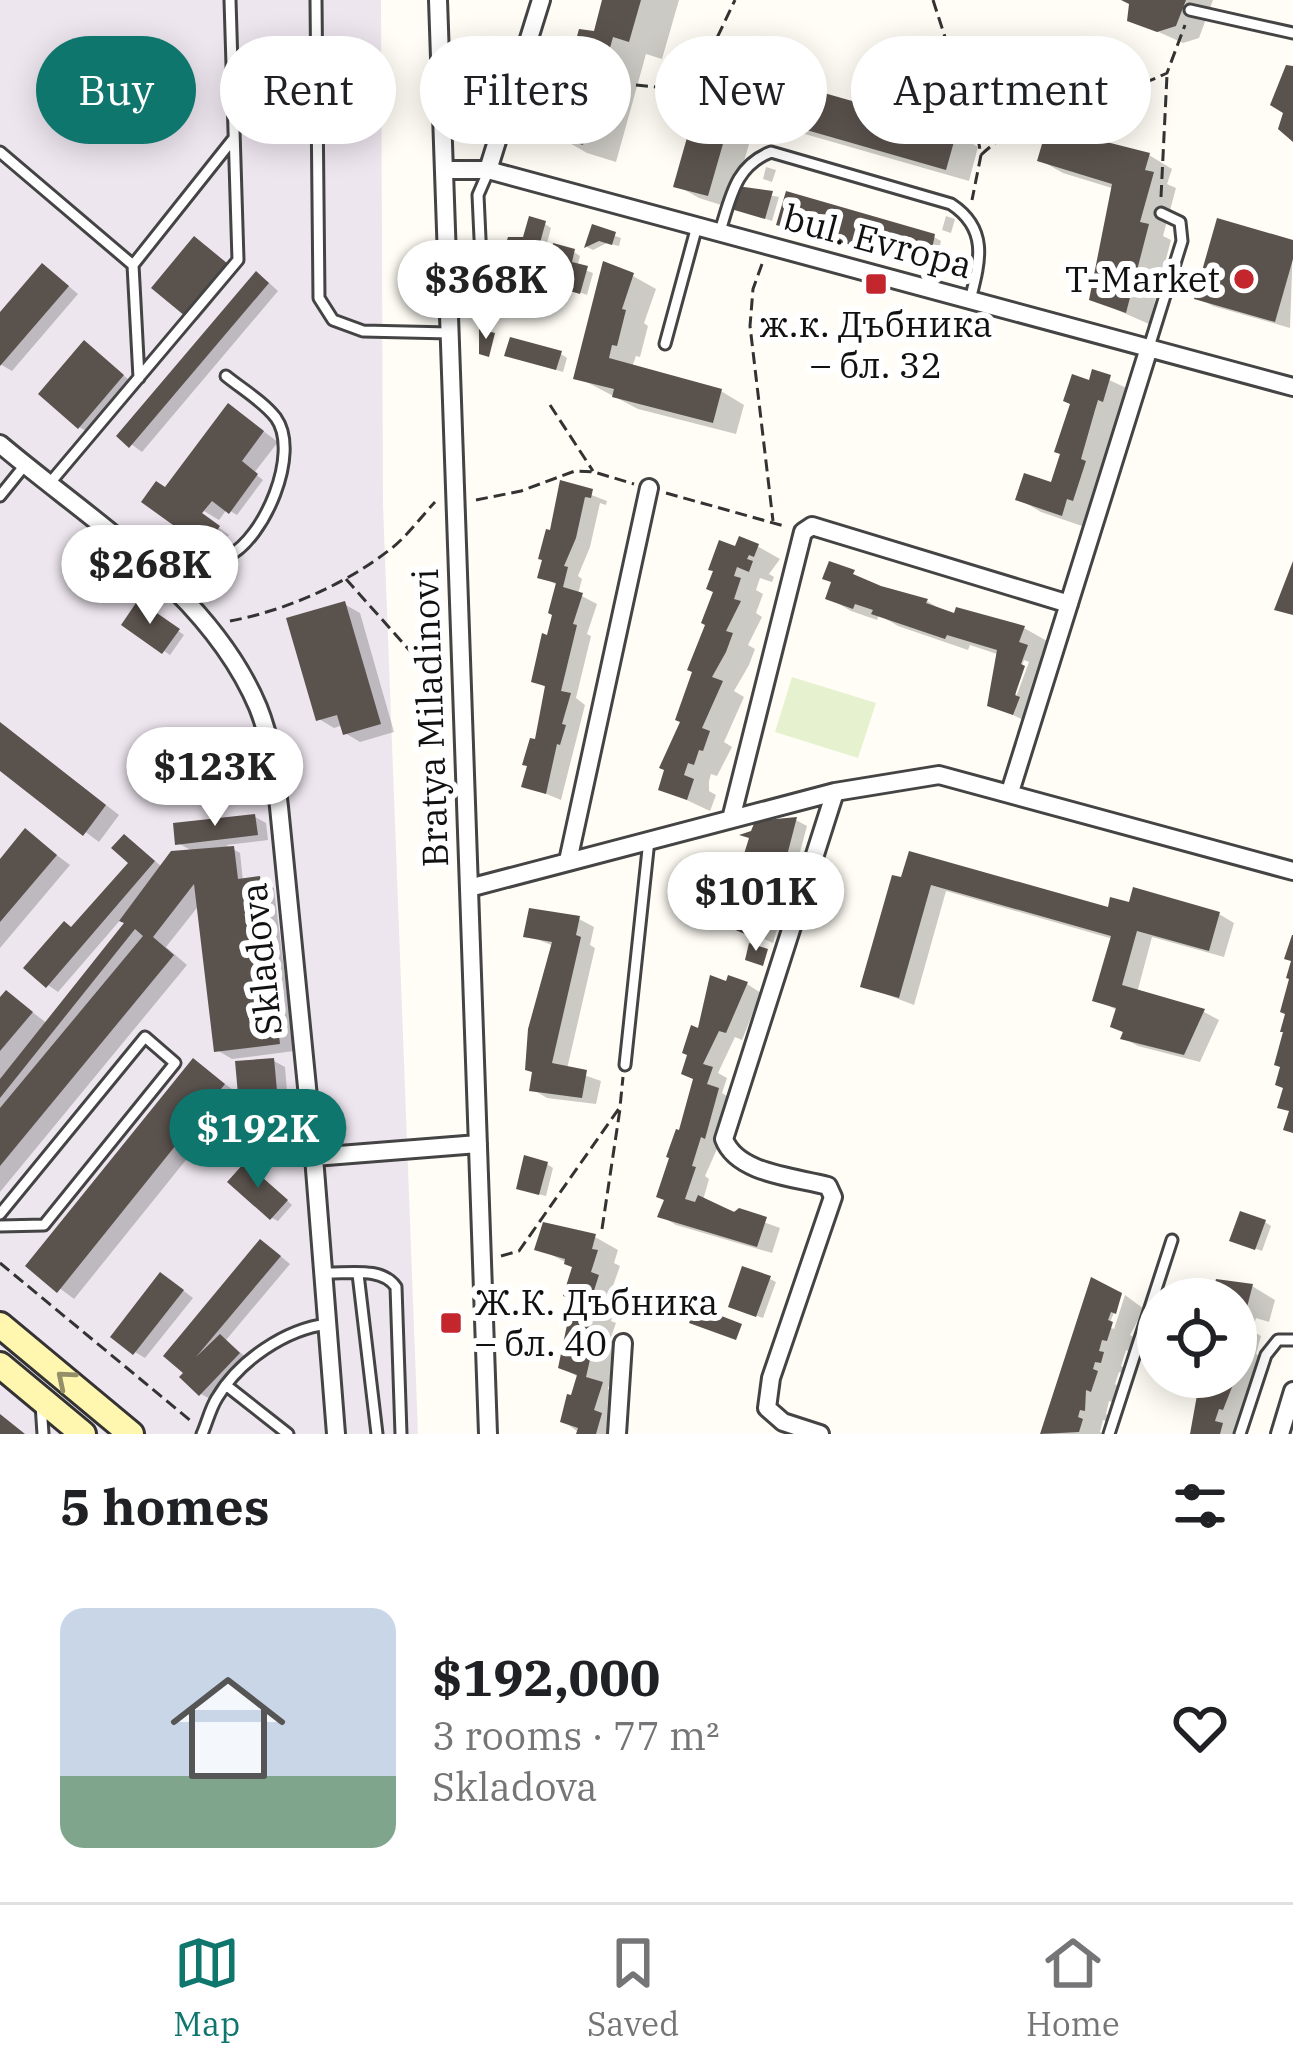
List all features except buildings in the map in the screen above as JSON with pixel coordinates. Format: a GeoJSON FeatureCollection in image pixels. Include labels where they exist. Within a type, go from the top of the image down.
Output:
{"type":"FeatureCollection","features":[{"type":"Feature","properties":{"kind":"main road"},"geometry":{"type":"LineString","coordinates":[[0,1325],[130,1434]]}},
{"type":"Feature","properties":{"kind":"main road"},"geometry":{"type":"LineString","coordinates":[[4,1376],[83,1434]]}},
{"type":"Feature","properties":{"kind":"street","name":"Bratya Miladinovi"},"geometry":{"type":"LineString","coordinates":[[438,0],[488,1434]]}},
{"type":"Feature","properties":{"kind":"street"},"geometry":{"type":"LineString","coordinates":[[488,170],[541,0]]}},
{"type":"Feature","properties":{"kind":"street","name":"bul. Evropa"},"geometry":{"type":"LineString","coordinates":[[444,170],[488,170],[1293,387]]}},
{"type":"Feature","properties":{"kind":"street"},"geometry":{"type":"LineString","coordinates":[[1010,792],[1148,348]]}},
{"type":"Feature","properties":{"kind":"street","name":"Skladova"},"geometry":{"type":"LineString","coordinates":[[0,444],[210,625],[259,709],[273,756],[314,1157],[336,1434]]}},
{"type":"Feature","properties":{"kind":"street"},"geometry":{"type":"LineString","coordinates":[[568,861],[649,488]]}},
{"type":"Feature","properties":{"kind":"street"},"geometry":{"type":"LineString","coordinates":[[730,820],[803,532],[812,526],[1069,604]]}},
{"type":"Feature","properties":{"kind":"street"},"geometry":{"type":"LineString","coordinates":[[469,888],[835,793],[939,775],[1293,871]]}},
{"type":"Feature","properties":{"kind":"street"},"geometry":{"type":"LineString","coordinates":[[820,1434],[783,1422],[767,1408],[771,1378],[833,1197],[828,1186],[742,1162],[724,1139],[835,793]]}},
{"type":"Feature","properties":{"kind":"street"},"geometry":{"type":"LineString","coordinates":[[314,1157],[478,1144]]}},
{"type":"Feature","properties":{"kind":"street"},"geometry":{"type":"LineString","coordinates":[[617,1434],[623,1343]]}},
{"type":"Feature","properties":{"kind":"street"},"geometry":{"type":"LineString","coordinates":[[1280,1434],[1293,1391]]}},
{"type":"Feature","properties":{"kind":"lane"},"geometry":{"type":"LineString","coordinates":[[230,0],[231,36]]}},
{"type":"Feature","properties":{"kind":"lane"},"geometry":{"type":"LineString","coordinates":[[316,0],[319,298],[333,320],[363,331],[450,333]]}},
{"type":"Feature","properties":{"kind":"lane"},"geometry":{"type":"LineString","coordinates":[[1190,10],[1293,33]]}},
{"type":"Feature","properties":{"kind":"lane"},"geometry":{"type":"LineString","coordinates":[[139,378],[133,265],[229,144]]}},
{"type":"Feature","properties":{"kind":"lane"},"geometry":{"type":"LineString","coordinates":[[49,484],[238,260],[234,144]]}},
{"type":"Feature","properties":{"kind":"lane"},"geometry":{"type":"LineString","coordinates":[[0,152],[133,265]]}},
{"type":"Feature","properties":{"kind":"lane"},"geometry":{"type":"LineString","coordinates":[[720,232],[738,175],[754,159],[771,152],[951,204],[968,215],[978,239],[980,263],[970,300]]}},
{"type":"Feature","properties":{"kind":"lane"},"geometry":{"type":"LineString","coordinates":[[481,260],[478,195],[488,170]]}},
{"type":"Feature","properties":{"kind":"lane"},"geometry":{"type":"LineString","coordinates":[[1148,348],[1182,241],[1180,222],[1161,213]]}},
{"type":"Feature","properties":{"kind":"lane"},"geometry":{"type":"LineString","coordinates":[[665,344],[697,226]]}},
{"type":"Feature","properties":{"kind":"lane"},"geometry":{"type":"LineString","coordinates":[[147,566],[175,557],[216,560],[234,554],[266,514],[278,488],[285,438],[275,417],[226,376]]}},
{"type":"Feature","properties":{"kind":"lane"},"geometry":{"type":"LineString","coordinates":[[0,496],[25,465]]}},
{"type":"Feature","properties":{"kind":"lane"},"geometry":{"type":"LineString","coordinates":[[625,1065],[649,840]]}},
{"type":"Feature","properties":{"kind":"lane"},"geometry":{"type":"LineString","coordinates":[[0,1214],[145,1037],[175,1063],[44,1225],[0,1226]]}},
{"type":"Feature","properties":{"kind":"lane"},"geometry":{"type":"LineString","coordinates":[[1109,1434],[1172,1240]]}},
{"type":"Feature","properties":{"kind":"lane"},"geometry":{"type":"LineString","coordinates":[[323,1273],[390,1278],[397,1287],[401,1434]]}},
{"type":"Feature","properties":{"kind":"lane"},"geometry":{"type":"LineString","coordinates":[[358,1274],[377,1434]]}},
{"type":"Feature","properties":{"kind":"lane"},"geometry":{"type":"LineString","coordinates":[[202,1433],[217,1397],[245,1364],[297,1330],[328,1324]]}},
{"type":"Feature","properties":{"kind":"lane"},"geometry":{"type":"LineString","coordinates":[[1240,1434],[1266,1355],[1279,1340],[1293,1340]]}},
{"type":"Feature","properties":{"kind":"lane"},"geometry":{"type":"LineString","coordinates":[[226,1386],[288,1434]]}},
{"type":"Feature","properties":{"kind":"lane"},"geometry":{"type":"LineString","coordinates":[[40,1399],[44,1434]]}},
{"type":"Feature","properties":{"kind":"path"},"geometry":{"type":"LineString","coordinates":[[636,85],[675,89],[696,74],[736,0]]}},
{"type":"Feature","properties":{"kind":"path"},"geometry":{"type":"LineString","coordinates":[[933,0],[981,155],[968,215]]}},
{"type":"Feature","properties":{"kind":"path"},"geometry":{"type":"LineString","coordinates":[[1161,213],[1167,73],[1190,10]]}},
{"type":"Feature","properties":{"kind":"path"},"geometry":{"type":"LineString","coordinates":[[981,155],[1004,133],[1030,119],[1167,73]]}},
{"type":"Feature","properties":{"kind":"path"},"geometry":{"type":"LineString","coordinates":[[768,245],[753,290],[750,326],[773,523]]}},
{"type":"Feature","properties":{"kind":"path"},"geometry":{"type":"LineString","coordinates":[[550,405],[594,472]]}},
{"type":"Feature","properties":{"kind":"path"},"geometry":{"type":"LineString","coordinates":[[210,625],[263,615],[345,578],[390,550],[455,486]]}},
{"type":"Feature","properties":{"kind":"path"},"geometry":{"type":"LineString","coordinates":[[345,578],[463,711]]}},
{"type":"Feature","properties":{"kind":"path"},"geometry":{"type":"LineString","coordinates":[[602,1228],[625,1065]]}},
{"type":"Feature","properties":{"kind":"path"},"geometry":{"type":"LineString","coordinates":[[482,1261],[519,1251],[620,1107]]}},
{"type":"Feature","properties":{"kind":"path"},"geometry":{"type":"LineString","coordinates":[[0,1263],[202,1433]]}},
{"type":"Feature","properties":{"kind":"shaded area"},"geometry":{"type":"Polygon","coordinates":[[[0,0],[381,0],[381,36],[220,36],[220,144],[382,144],[383,504],[418,1434],[0,1434],[0,0]]]}},
{"type":"Feature","properties":{"kind":"green space"},"geometry":{"type":"Polygon","coordinates":[[[792,677],[876,703],[858,758],[775,732],[792,677]]]}},
{"type":"Feature","properties":{"kind":"place","name":"T-Market"},"geometry":{"type":"Point","coordinates":[1244,279]}},
{"type":"Feature","properties":{"kind":"place","name":"ж.к. Дъбника – бл. 32"},"geometry":{"type":"Point","coordinates":[876,284]}},
{"type":"Feature","properties":{"kind":"place","name":"Ж.К. Дъбника – бл. 40"},"geometry":{"type":"Point","coordinates":[451,1323]}}]}
